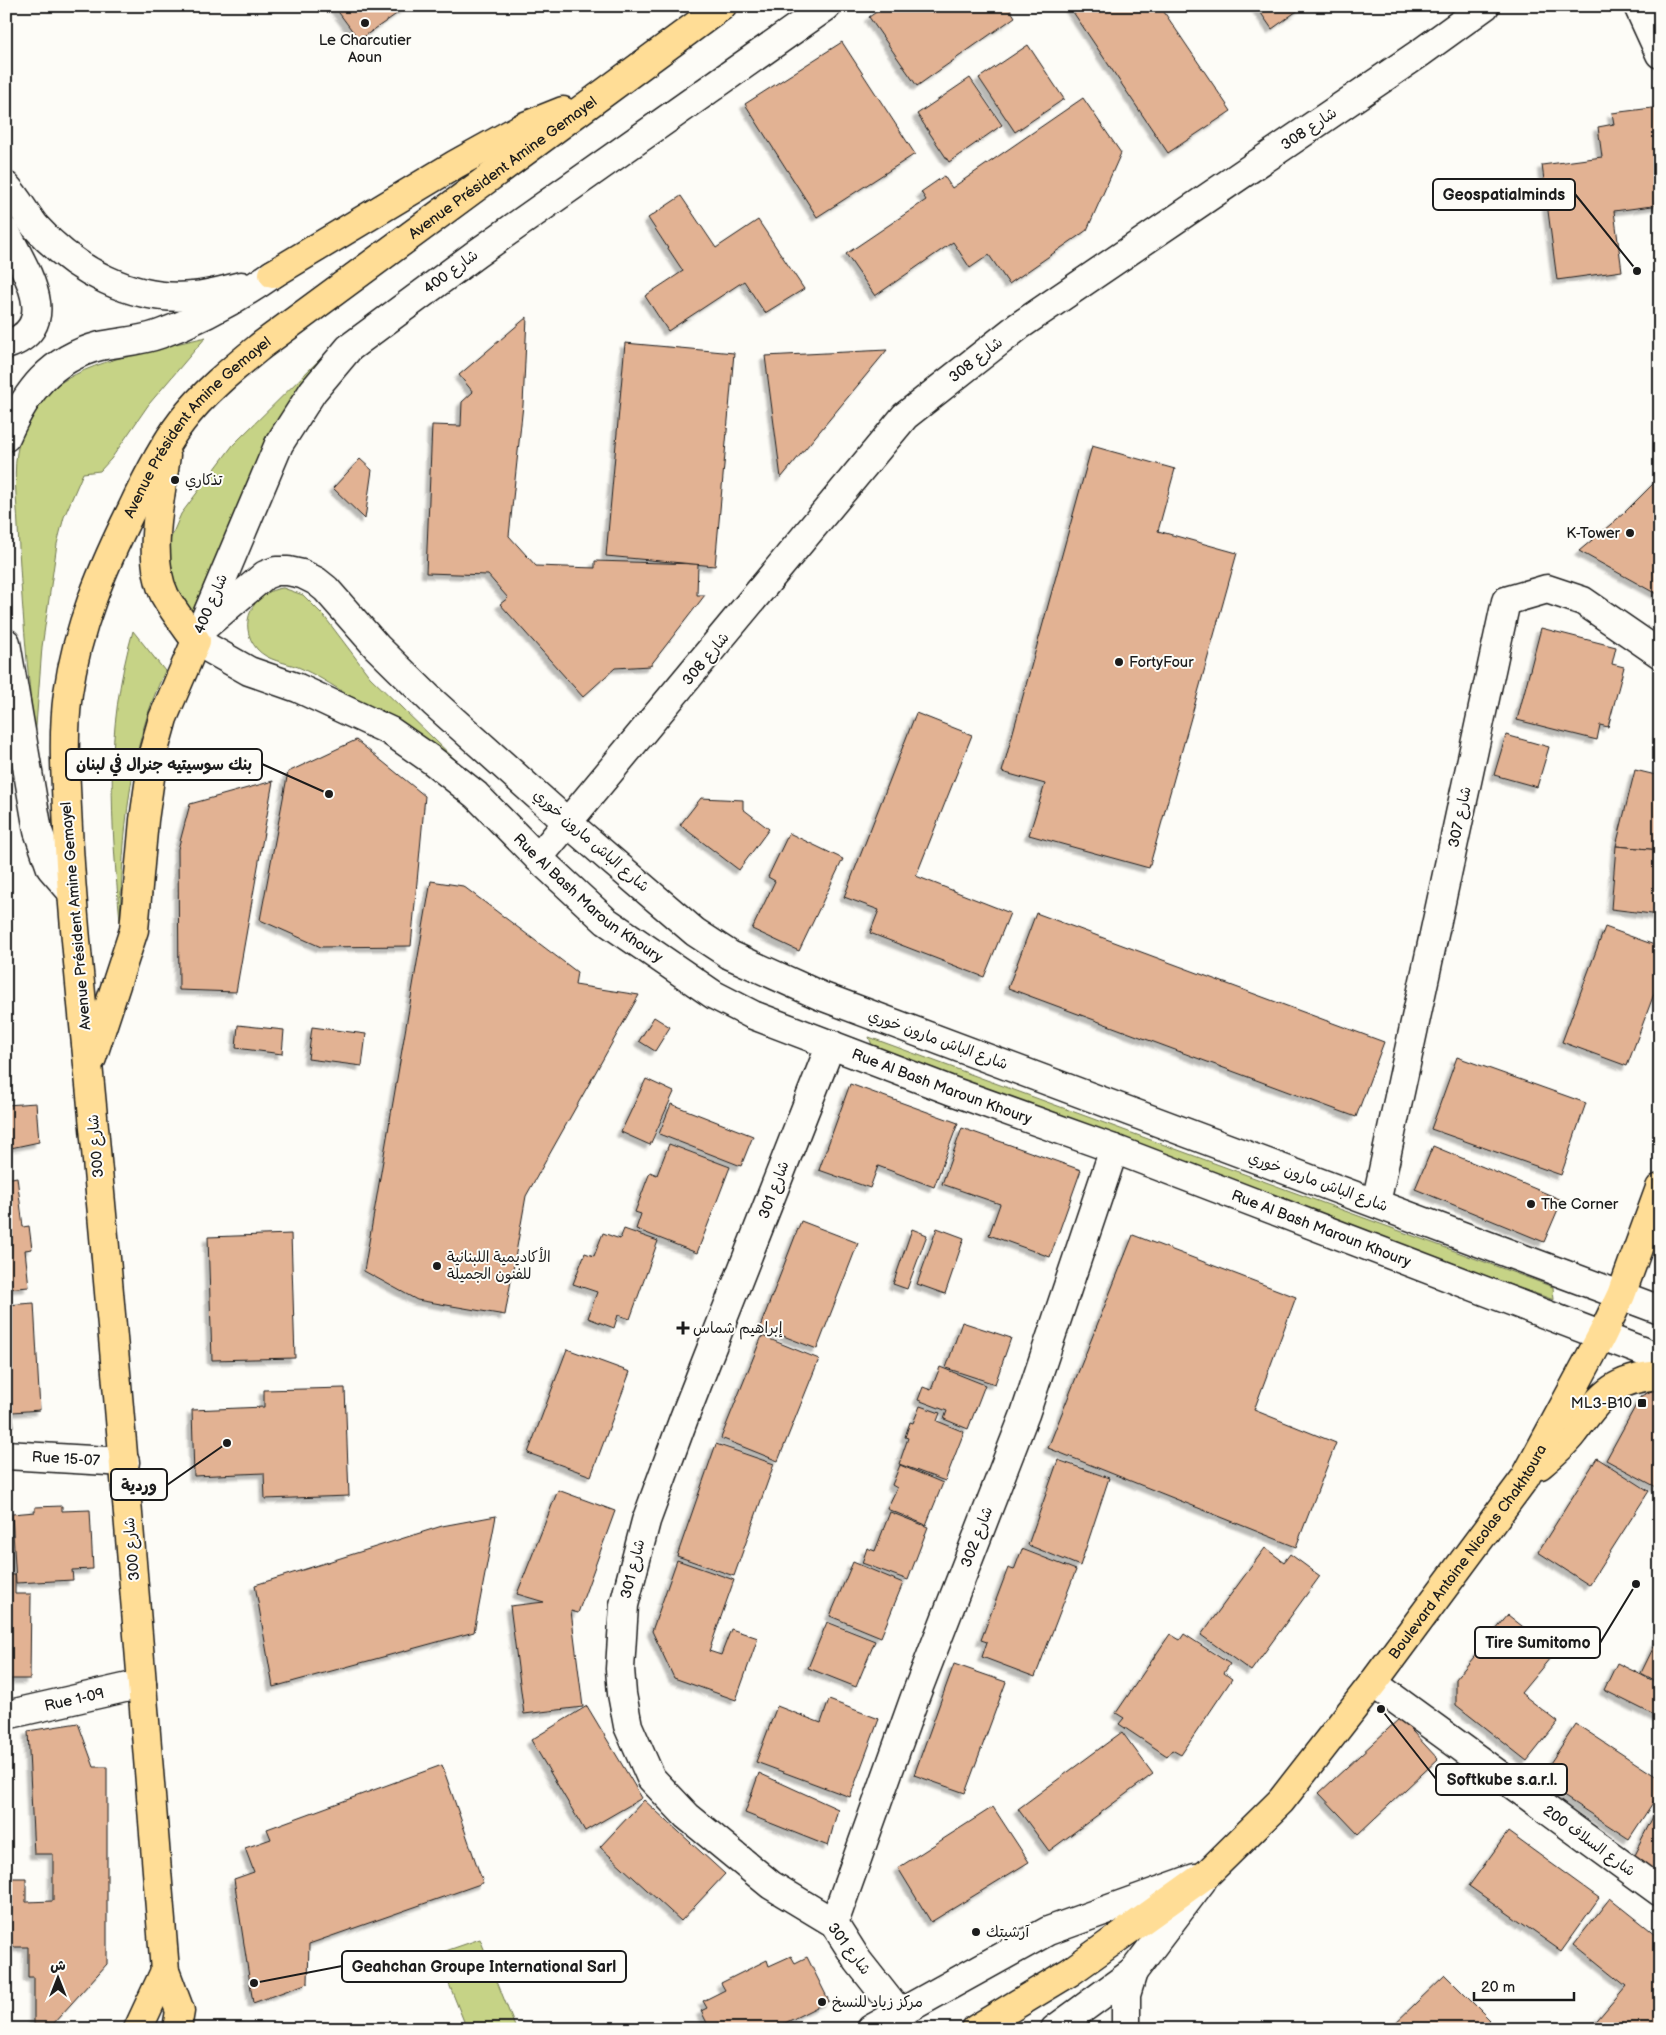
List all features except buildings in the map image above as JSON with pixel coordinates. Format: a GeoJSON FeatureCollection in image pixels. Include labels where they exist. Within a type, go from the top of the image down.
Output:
{"type":"FeatureCollection","features":[{"type":"Feature","properties":{"kind":"highway","name":"Avenue Président Amine Gemayel"},"geometry":{"type":"LineString","coordinates":[[89,1068],[71,890],[64,736],[69,690],[90,604],[106,564],[144,484],[167,443],[183,419],[233,369],[722,6]]}},
{"type":"Feature","properties":{"kind":"highway"},"geometry":{"type":"LineString","coordinates":[[273,274],[368,215],[523,127],[599,97]]}},
{"type":"Feature","properties":{"kind":"highway"},"geometry":{"type":"LineString","coordinates":[[89,1068],[134,930],[144,820],[154,750],[163,718],[198,635],[166,596],[158,577],[157,535],[167,443]]}},
{"type":"Feature","properties":{"kind":"highway","name":"شارع 300"},"geometry":{"type":"LineString","coordinates":[[89,1068],[125,1462],[166,1971],[183,2023]]}},
{"type":"Feature","properties":{"kind":"highway","name":"Boulevard Antoine Nicolas Chakhtoura"},"geometry":{"type":"LineString","coordinates":[[1208,1873],[1281,1801],[1373,1683],[1525,1478],[1602,1335],[1621,1295],[1660,1188]]}},
{"type":"Feature","properties":{"kind":"highway"},"geometry":{"type":"LineString","coordinates":[[1525,1478],[1561,1447],[1593,1405],[1609,1390],[1636,1378],[1660,1375]]}},
{"type":"Feature","properties":{"kind":"highway"},"geometry":{"type":"LineString","coordinates":[[976,2029],[1070,1972],[1208,1873]]}},
{"type":"Feature","properties":{"kind":"highway"},"geometry":{"type":"LineString","coordinates":[[138,2029],[166,1971]]}},
{"type":"Feature","properties":{"kind":"main road","name":"شارع 400"},"geometry":{"type":"LineString","coordinates":[[198,635],[279,444],[313,391],[349,348],[492,243],[827,6]]}},
{"type":"Feature","properties":{"kind":"main road","name":"شارع 308"},"geometry":{"type":"LineString","coordinates":[[538,858],[905,416],[1019,326],[1485,6]]}},
{"type":"Feature","properties":{"kind":"main road"},"geometry":{"type":"LineString","coordinates":[[1638,6],[1660,54]]}},
{"type":"Feature","properties":{"kind":"main road"},"geometry":{"type":"LineString","coordinates":[[6,186],[35,226],[81,268],[121,286],[138,290],[191,296],[244,286],[273,274]]}},
{"type":"Feature","properties":{"kind":"main road"},"geometry":{"type":"LineString","coordinates":[[6,232],[26,270],[37,303],[35,319],[29,333],[18,342],[6,345]]}},
{"type":"Feature","properties":{"kind":"main road"},"geometry":{"type":"LineString","coordinates":[[6,437],[16,416],[40,379],[58,365],[99,347],[157,335],[200,319],[237,298],[273,274]]}},
{"type":"Feature","properties":{"kind":"main road","name":"شارع الباش مارون خوري"},"geometry":{"type":"LineString","coordinates":[[198,635],[254,584],[276,571],[302,574],[326,589],[377,647],[434,703],[568,823],[695,932],[730,955],[821,996],[1660,1310]]}},
{"type":"Feature","properties":{"kind":"main road","name":"شارع 307"},"geometry":{"type":"LineString","coordinates":[[1376,1203],[1506,602],[1547,589],[1583,601],[1660,654]]}},
{"type":"Feature","properties":{"kind":"main road","name":"Rue Al Bash Maroun Khoury"},"geometry":{"type":"LineString","coordinates":[[198,635],[249,670],[298,688],[390,731],[433,761],[476,796],[538,858],[606,921],[714,995],[753,1015],[1114,1149],[1660,1358]]}},
{"type":"Feature","properties":{"kind":"main road"},"geometry":{"type":"LineString","coordinates":[[6,642],[15,749],[45,854],[51,868],[71,890]]}},
{"type":"Feature","properties":{"kind":"main road","name":"شارع 301"},"geometry":{"type":"LineString","coordinates":[[831,1044],[684,1418],[646,1521],[624,1605],[620,1669],[628,1726],[651,1778],[687,1816],[764,1880],[834,1923],[858,1961],[899,2013]]}},
{"type":"Feature","properties":{"kind":"main road","name":"شارع 302"},"geometry":{"type":"LineString","coordinates":[[834,1923],[915,1697],[1025,1414],[1114,1149]]}},
{"type":"Feature","properties":{"kind":"main road","name":"Rue 15-07"},"geometry":{"type":"LineString","coordinates":[[6,1455],[125,1462]]}},
{"type":"Feature","properties":{"kind":"main road","name":"200 شارع السلاف"},"geometry":{"type":"LineString","coordinates":[[1373,1683],[1660,1892]]}},
{"type":"Feature","properties":{"kind":"main road","name":"Rue 1-09"},"geometry":{"type":"LineString","coordinates":[[6,1715],[142,1684]]}},
{"type":"Feature","properties":{"kind":"main road","name":"Boulevard Antoine Nicolas Chakhtoura"},"geometry":{"type":"LineString","coordinates":[[1055,2029],[1133,1972],[1208,1873]]}},
{"type":"Feature","properties":{"kind":"main road","name":"Boulevard Antoine Nicolas Chakhtoura"},"geometry":{"type":"LineString","coordinates":[[871,2029],[1048,1931],[1208,1873]]}},
{"type":"Feature","properties":{"kind":"main road"},"geometry":{"type":"LineString","coordinates":[[1126,2029],[1126,1995],[1133,1972]]}},
{"type":"Feature","properties":{"kind":"green space"},"geometry":{"type":"Polygon","coordinates":[[[206,337],[149,404],[111,459],[100,471],[83,473],[64,517],[57,544],[42,647],[35,739],[23,606],[16,485],[17,453],[24,428],[46,394],[67,379],[85,370],[126,356],[206,337]]]}},
{"type":"Feature","properties":{"kind":"green space"},"geometry":{"type":"Polygon","coordinates":[[[322,357],[266,442],[188,621],[164,554],[181,514],[233,445],[322,357]]]}},
{"type":"Feature","properties":{"kind":"green space"},"geometry":{"type":"Polygon","coordinates":[[[283,588],[303,595],[324,616],[370,677],[497,800],[425,745],[368,707],[311,673],[271,659],[261,653],[251,640],[248,630],[248,620],[251,611],[263,595],[272,590],[283,588]]]}},
{"type":"Feature","properties":{"kind":"green space"},"geometry":{"type":"Polygon","coordinates":[[[133,631],[165,671],[143,731],[135,762],[126,825],[120,921],[114,847],[112,776],[117,704],[133,631]]]}},
{"type":"Feature","properties":{"kind":"green space"},"geometry":{"type":"Polygon","coordinates":[[[869,1037],[1553,1287],[1554,1300],[878,1062],[869,1037]]]}},
{"type":"Feature","properties":{"kind":"green space"},"geometry":{"type":"Polygon","coordinates":[[[480,1939],[516,2029],[467,2029],[437,1954],[480,1939]]]}},
{"type":"Feature","properties":{"kind":"place","name":"Le Charcutier Aoun"},"geometry":{"type":"Point","coordinates":[365,23]}},
{"type":"Feature","properties":{"kind":"place","name":"Geospatialminds"},"geometry":{"type":"Point","coordinates":[1637,271]}},
{"type":"Feature","properties":{"kind":"place","name":"تذكاري"},"geometry":{"type":"Point","coordinates":[175,480]}},
{"type":"Feature","properties":{"kind":"place","name":"K-Tower"},"geometry":{"type":"Point","coordinates":[1630,533]}},
{"type":"Feature","properties":{"kind":"place","name":"FortyFour"},"geometry":{"type":"Point","coordinates":[1119,662]}},
{"type":"Feature","properties":{"kind":"place","name":"بنك سوسيتيه جنرال في لبنان"},"geometry":{"type":"Point","coordinates":[329,794]}},
{"type":"Feature","properties":{"kind":"place","name":"The Corner"},"geometry":{"type":"Point","coordinates":[1531,1204]}},
{"type":"Feature","properties":{"kind":"place","name":"الأكاديمية اللبنانية للفنون الجميلة"},"geometry":{"type":"Point","coordinates":[437,1266]}},
{"type":"Feature","properties":{"kind":"place","name":"إبراهيم شماس"},"geometry":{"type":"Point","coordinates":[683,1328]}},
{"type":"Feature","properties":{"kind":"place","name":"ML3-B10"},"geometry":{"type":"Point","coordinates":[1642,1403]}},
{"type":"Feature","properties":{"kind":"place","name":"وردية"},"geometry":{"type":"Point","coordinates":[227,1443]}},
{"type":"Feature","properties":{"kind":"place","name":"Tire Sumitomo"},"geometry":{"type":"Point","coordinates":[1636,1584]}},
{"type":"Feature","properties":{"kind":"place","name":"Softkube s.a.r.l."},"geometry":{"type":"Point","coordinates":[1381,1709]}},
{"type":"Feature","properties":{"kind":"place","name":"آرشيتك"},"geometry":{"type":"Point","coordinates":[976,1932]}},
{"type":"Feature","properties":{"kind":"place","name":"Geahchan Groupe International Sarl"},"geometry":{"type":"Point","coordinates":[254,1983]}},
{"type":"Feature","properties":{"kind":"place","name":"مركز زياد للنسخ"},"geometry":{"type":"Point","coordinates":[822,2002]}}]}
